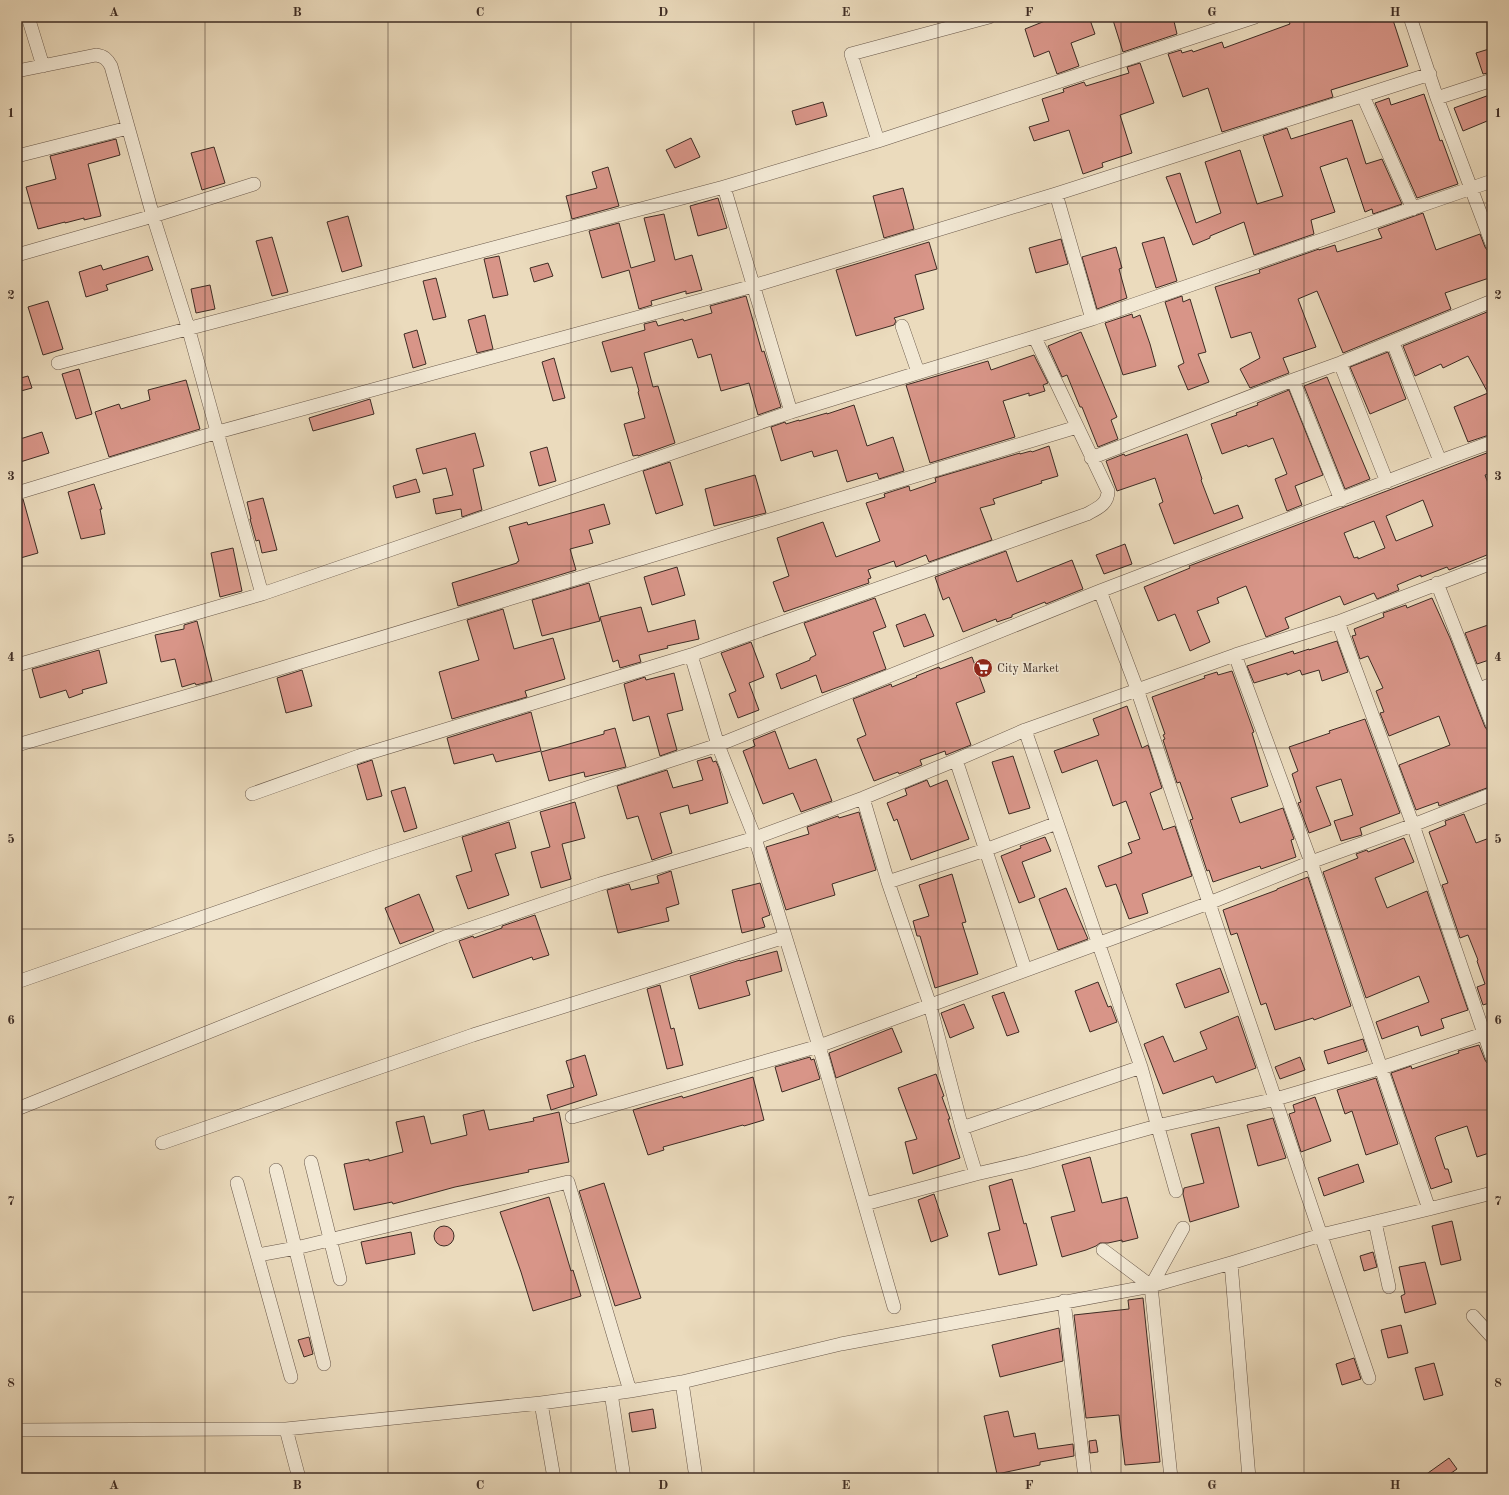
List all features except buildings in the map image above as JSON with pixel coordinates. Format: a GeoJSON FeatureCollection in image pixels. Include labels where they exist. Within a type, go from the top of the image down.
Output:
{"type":"FeatureCollection","features":[{"type":"Feature","properties":{"kind":"street"},"geometry":{"type":"LineString","coordinates":[[28,17],[43,66]]}},
{"type":"Feature","properties":{"kind":"street"},"geometry":{"type":"LineString","coordinates":[[878,141],[851,54],[989,17]]}},
{"type":"Feature","properties":{"kind":"street"},"geometry":{"type":"LineString","coordinates":[[58,363],[724,187],[878,141],[1255,17]]}},
{"type":"Feature","properties":{"kind":"street"},"geometry":{"type":"LineString","coordinates":[[1410,17],[1437,98],[1492,244]]}},
{"type":"Feature","properties":{"kind":"street"},"geometry":{"type":"LineString","coordinates":[[17,71],[96,55],[102,56],[108,60],[111,66],[153,216],[188,328],[218,432],[262,594]]}},
{"type":"Feature","properties":{"kind":"street"},"geometry":{"type":"LineString","coordinates":[[17,493],[218,432],[753,286],[1056,194],[1430,74]]}},
{"type":"Feature","properties":{"kind":"street"},"geometry":{"type":"LineString","coordinates":[[1437,98],[1492,80]]}},
{"type":"Feature","properties":{"kind":"street"},"geometry":{"type":"LineString","coordinates":[[1363,96],[1413,209]]}},
{"type":"Feature","properties":{"kind":"street"},"geometry":{"type":"LineString","coordinates":[[17,156],[128,128]]}},
{"type":"Feature","properties":{"kind":"street"},"geometry":{"type":"LineString","coordinates":[[17,665],[262,594],[791,412],[918,372],[1035,338],[1492,181]]}},
{"type":"Feature","properties":{"kind":"street"},"geometry":{"type":"LineString","coordinates":[[17,255],[153,216],[254,184]]}},
{"type":"Feature","properties":{"kind":"street"},"geometry":{"type":"LineString","coordinates":[[724,187],[791,412]]}},
{"type":"Feature","properties":{"kind":"street"},"geometry":{"type":"LineString","coordinates":[[1056,194],[1092,319]]}},
{"type":"Feature","properties":{"kind":"street"},"geometry":{"type":"LineString","coordinates":[[1091,458],[1393,343],[1492,301]]}},
{"type":"Feature","properties":{"kind":"street"},"geometry":{"type":"LineString","coordinates":[[902,326],[918,372]]}},
{"type":"Feature","properties":{"kind":"street"},"geometry":{"type":"LineString","coordinates":[[252,794],[359,756],[691,655],[1093,511],[1102,505],[1108,497],[1108,491],[1035,338]]}},
{"type":"Feature","properties":{"kind":"street"},"geometry":{"type":"LineString","coordinates":[[1393,343],[1440,461]]}},
{"type":"Feature","properties":{"kind":"street"},"geometry":{"type":"LineString","coordinates":[[1340,363],[1387,482]]}},
{"type":"Feature","properties":{"kind":"street"},"geometry":{"type":"LineString","coordinates":[[1293,380],[1341,500]]}},
{"type":"Feature","properties":{"kind":"street"},"geometry":{"type":"LineString","coordinates":[[17,745],[222,686],[1077,427]]}},
{"type":"Feature","properties":{"kind":"street"},"geometry":{"type":"LineString","coordinates":[[17,982],[375,857],[718,745],[1100,591],[1492,442]]}},
{"type":"Feature","properties":{"kind":"street"},"geometry":{"type":"LineString","coordinates":[[17,1109],[445,937],[600,884],[755,838],[863,798],[1025,730],[1235,655],[1338,622],[1492,563]]}},
{"type":"Feature","properties":{"kind":"street"},"geometry":{"type":"LineString","coordinates":[[1437,583],[1492,724]]}},
{"type":"Feature","properties":{"kind":"street"},"geometry":{"type":"LineString","coordinates":[[1100,591],[1137,689],[1369,1378]]}},
{"type":"Feature","properties":{"kind":"street"},"geometry":{"type":"LineString","coordinates":[[1338,622],[1488,1033],[1492,1057]]}},
{"type":"Feature","properties":{"kind":"street"},"geometry":{"type":"LineString","coordinates":[[691,655],[718,745],[755,838],[819,1046],[894,1306]]}},
{"type":"Feature","properties":{"kind":"street"},"geometry":{"type":"LineString","coordinates":[[1235,655],[1311,862],[1429,1209]]}},
{"type":"Feature","properties":{"kind":"street"},"geometry":{"type":"LineString","coordinates":[[1479,689],[1492,684]]}},
{"type":"Feature","properties":{"kind":"street"},"geometry":{"type":"LineString","coordinates":[[1025,730],[1141,1067],[1176,1191]]}},
{"type":"Feature","properties":{"kind":"street"},"geometry":{"type":"LineString","coordinates":[[956,760],[1025,969]]}},
{"type":"Feature","properties":{"kind":"street"},"geometry":{"type":"LineString","coordinates":[[572,1117],[819,1046],[1209,902],[1492,794]]}},
{"type":"Feature","properties":{"kind":"street"},"geometry":{"type":"LineString","coordinates":[[863,798],[888,882],[930,1005],[962,1128],[976,1174]]}},
{"type":"Feature","properties":{"kind":"street"},"geometry":{"type":"LineString","coordinates":[[888,882],[985,850],[1057,823]]}},
{"type":"Feature","properties":{"kind":"street"},"geometry":{"type":"LineString","coordinates":[[162,1143],[472,1035],[785,937]]}},
{"type":"Feature","properties":{"kind":"street"},"geometry":{"type":"LineString","coordinates":[[864,1204],[976,1174],[1028,1162],[1157,1126],[1276,1099],[1381,1068],[1488,1033]]}},
{"type":"Feature","properties":{"kind":"street"},"geometry":{"type":"LineString","coordinates":[[962,1128],[1141,1067]]}},
{"type":"Feature","properties":{"kind":"street"},"geometry":{"type":"LineString","coordinates":[[311,1162],[340,1279]]}},
{"type":"Feature","properties":{"kind":"street"},"geometry":{"type":"LineString","coordinates":[[276,1170],[324,1364]]}},
{"type":"Feature","properties":{"kind":"street"},"geometry":{"type":"LineString","coordinates":[[258,1255],[330,1240],[568,1182],[630,1391]]}},
{"type":"Feature","properties":{"kind":"street"},"geometry":{"type":"LineString","coordinates":[[237,1183],[291,1377]]}},
{"type":"Feature","properties":{"kind":"street"},"geometry":{"type":"LineString","coordinates":[[17,1430],[286,1430],[541,1403],[630,1391],[682,1382],[841,1344],[1064,1301],[1151,1286],[1321,1235],[1492,1193]]}},
{"type":"Feature","properties":{"kind":"street"},"geometry":{"type":"LineString","coordinates":[[1376,1222],[1389,1287]]}},
{"type":"Feature","properties":{"kind":"street"},"geometry":{"type":"LineString","coordinates":[[1171,1478],[1151,1286],[1183,1228]]}},
{"type":"Feature","properties":{"kind":"street"},"geometry":{"type":"LineString","coordinates":[[1103,1250],[1151,1286]]}},
{"type":"Feature","properties":{"kind":"street"},"geometry":{"type":"LineString","coordinates":[[1231,1263],[1249,1478]]}},
{"type":"Feature","properties":{"kind":"street"},"geometry":{"type":"LineString","coordinates":[[1064,1301],[1085,1478]]}},
{"type":"Feature","properties":{"kind":"street"},"geometry":{"type":"LineString","coordinates":[[1473,1316],[1492,1337]]}},
{"type":"Feature","properties":{"kind":"street"},"geometry":{"type":"LineString","coordinates":[[682,1382],[696,1478]]}},
{"type":"Feature","properties":{"kind":"street"},"geometry":{"type":"LineString","coordinates":[[611,1394],[624,1478]]}},
{"type":"Feature","properties":{"kind":"street"},"geometry":{"type":"LineString","coordinates":[[541,1403],[554,1478]]}},
{"type":"Feature","properties":{"kind":"street"},"geometry":{"type":"LineString","coordinates":[[286,1430],[299,1478]]}},
{"type":"Feature","properties":{"kind":"place","name":"City Market"},"geometry":{"type":"Point","coordinates":[983,668]}}]}
